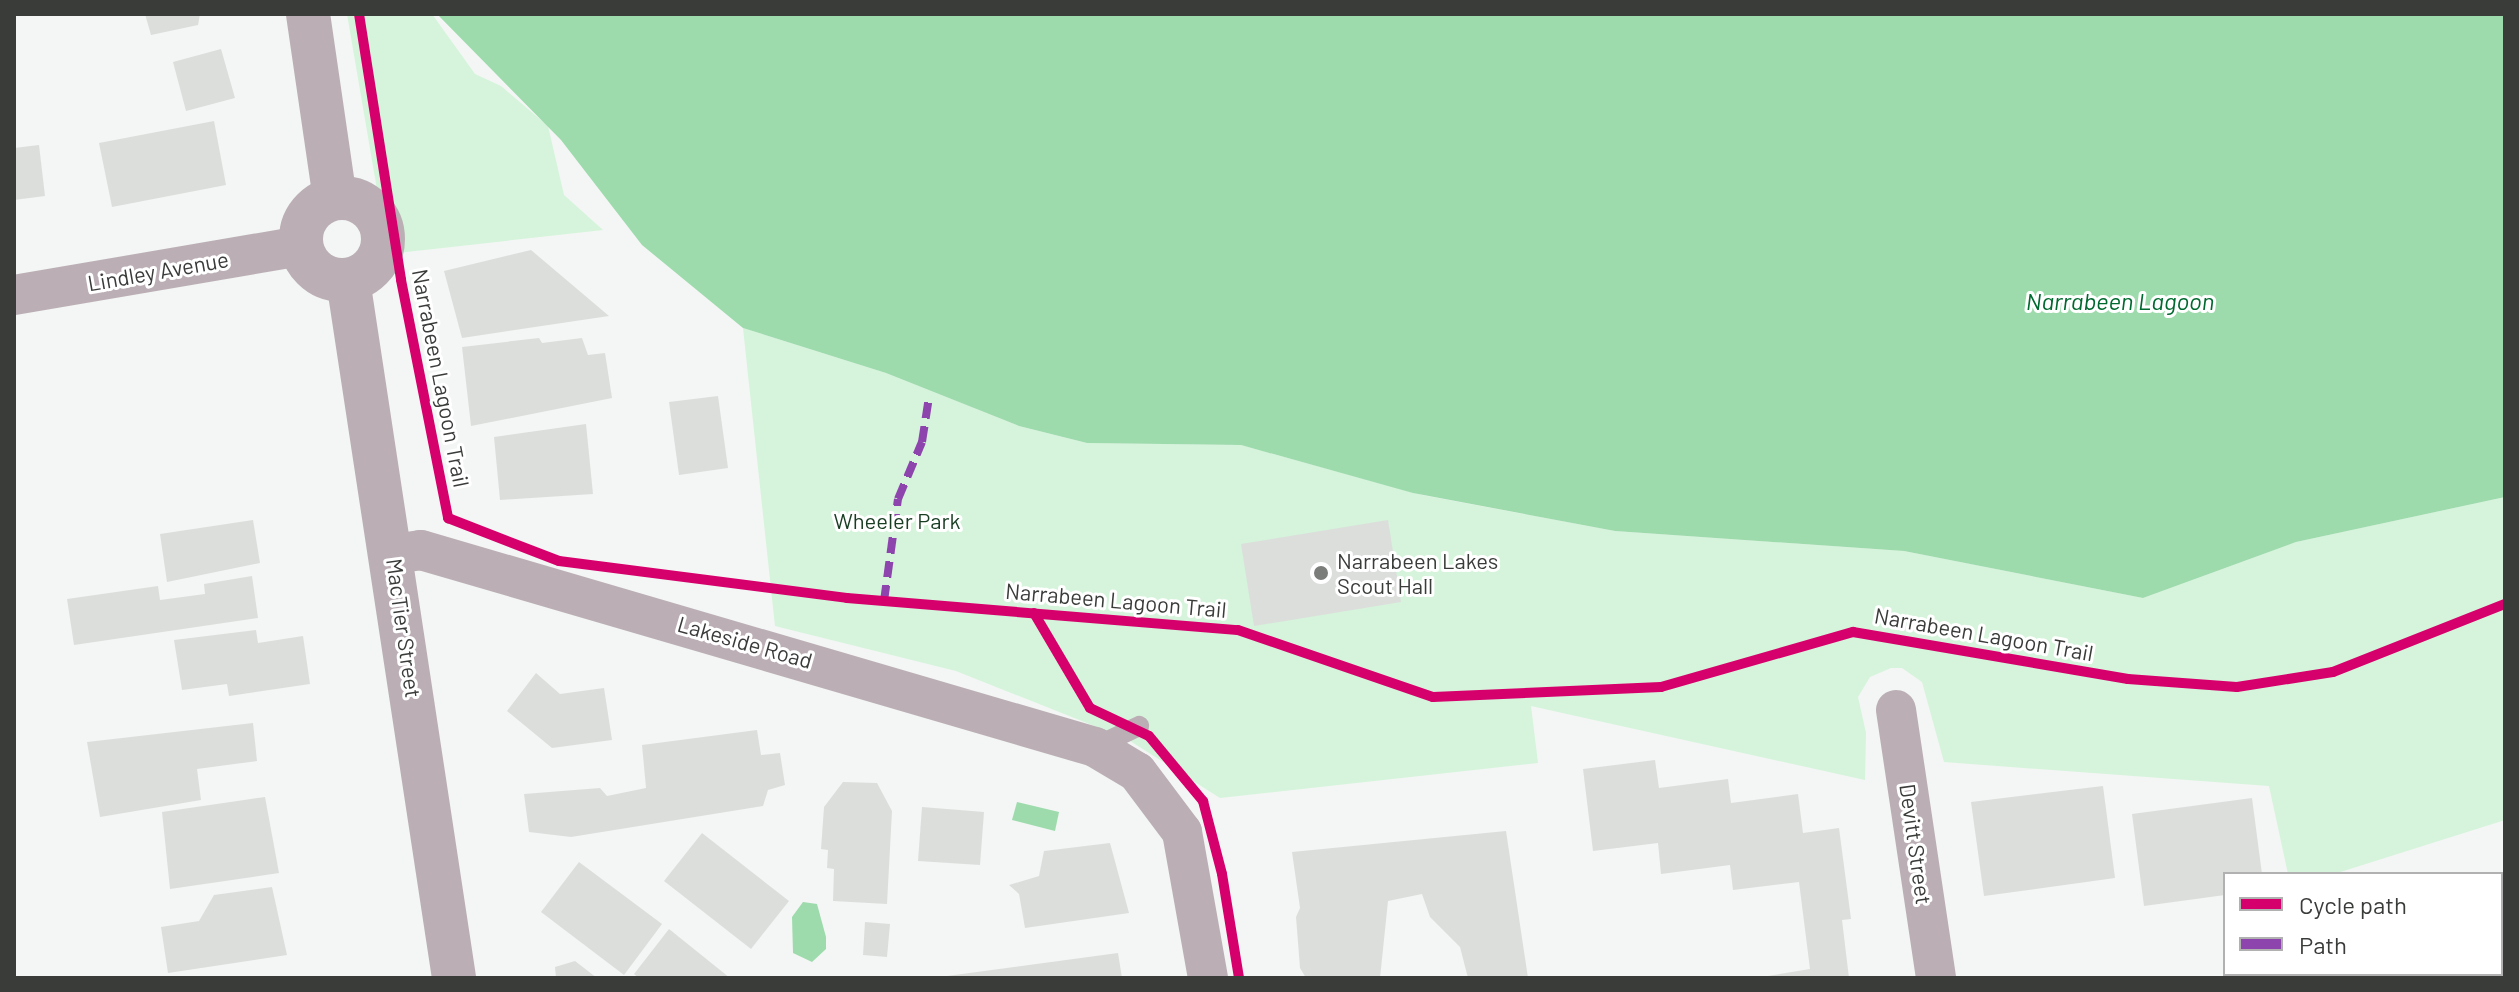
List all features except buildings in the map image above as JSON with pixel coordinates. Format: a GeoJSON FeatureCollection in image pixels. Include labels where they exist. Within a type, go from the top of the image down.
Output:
{"type":"FeatureCollection","features":[{"type":"Feature","properties":{"kind":"street"},"geometry":{"type":"LineString","coordinates":[[308,14],[335,198]]}},
{"type":"Feature","properties":{"kind":"street"},"geometry":{"type":"LineString","coordinates":[[335,198],[361,202],[382,233],[379,258],[348,280],[323,276],[301,246],[312,210],[335,198]]}},
{"type":"Feature","properties":{"kind":"street","name":"Lindley Avenue"},"geometry":{"type":"LineString","coordinates":[[14,295],[301,246]]}},
{"type":"Feature","properties":{"kind":"street","name":"MacTier Street"},"geometry":{"type":"LineString","coordinates":[[348,280],[393,554],[454,978]]}},
{"type":"Feature","properties":{"kind":"street","name":"Lakeside Road"},"geometry":{"type":"LineString","coordinates":[[393,554],[421,550],[1095,747],[1137,772],[1182,832],[1208,978]]}},
{"type":"Feature","properties":{"kind":"street","name":"Devitt Street"},"geometry":{"type":"LineString","coordinates":[[1896,710],[1936,978]]}},
{"type":"Feature","properties":{"kind":"lane"},"geometry":{"type":"LineString","coordinates":[[1095,747],[1139,726]]}},
{"type":"Feature","properties":{"kind":"green space"},"geometry":{"type":"Polygon","coordinates":[[[347,14],[432,14],[475,74],[501,86],[548,126],[564,195],[603,230],[388,254],[347,14]]]}},
{"type":"Feature","properties":{"kind":"green space","name":"Wheeler Park"},"geometry":{"type":"Polygon","coordinates":[[[743,328],[886,373],[1019,426],[1087,443],[1241,445],[1422,495],[1615,531],[1904,551],[2143,598],[2296,542],[2505,497],[2505,820],[2340,872],[2288,872],[2269,786],[1944,762],[1922,682],[1902,668],[1891,668],[1870,677],[1858,697],[1866,733],[1865,780],[1531,706],[1538,763],[1220,798],[1127,739],[956,671],[775,626],[743,328]]]}},
{"type":"Feature","properties":{"kind":"water","name":"Narrabeen Lagoon"},"geometry":{"type":"Polygon","coordinates":[[[437,14],[2505,14],[2505,497],[2296,542],[2143,598],[1904,551],[1615,531],[1413,493],[1241,445],[1087,443],[1019,426],[886,373],[743,328],[642,245],[561,140],[437,14]]]}},
{"type":"Feature","properties":{"kind":"water"},"geometry":{"type":"Polygon","coordinates":[[[1017,802],[1059,812],[1055,831],[1012,820],[1017,802]]]}},
{"type":"Feature","properties":{"kind":"water"},"geometry":{"type":"Polygon","coordinates":[[[803,902],[817,904],[826,937],[826,949],[812,962],[793,953],[792,917],[803,902]]]}},
{"type":"Feature","properties":{"kind":"marked path"},"geometry":{"type":"LineString","coordinates":[[884,601],[898,499],[922,442],[929,397]]}},
{"type":"Feature","properties":{"kind":"cycle path","name":"Narrabeen Lagoon Trail"},"geometry":{"type":"LineString","coordinates":[[359,14],[401,280],[448,518],[559,561],[847,598],[1238,630],[1433,697],[1661,687],[1853,632],[2128,679],[2237,687],[2333,672],[2505,604]]}},
{"type":"Feature","properties":{"kind":"cycle path","name":"Narrabeen Lagoon Trail"},"geometry":{"type":"LineString","coordinates":[[1034,613],[1090,708],[1149,736],[1203,801],[1222,874],[1239,978]]}},
{"type":"Feature","properties":{"kind":"place","name":"Narrabeen Lakes Scout Hall"},"geometry":{"type":"Point","coordinates":[1321,573]}}]}
